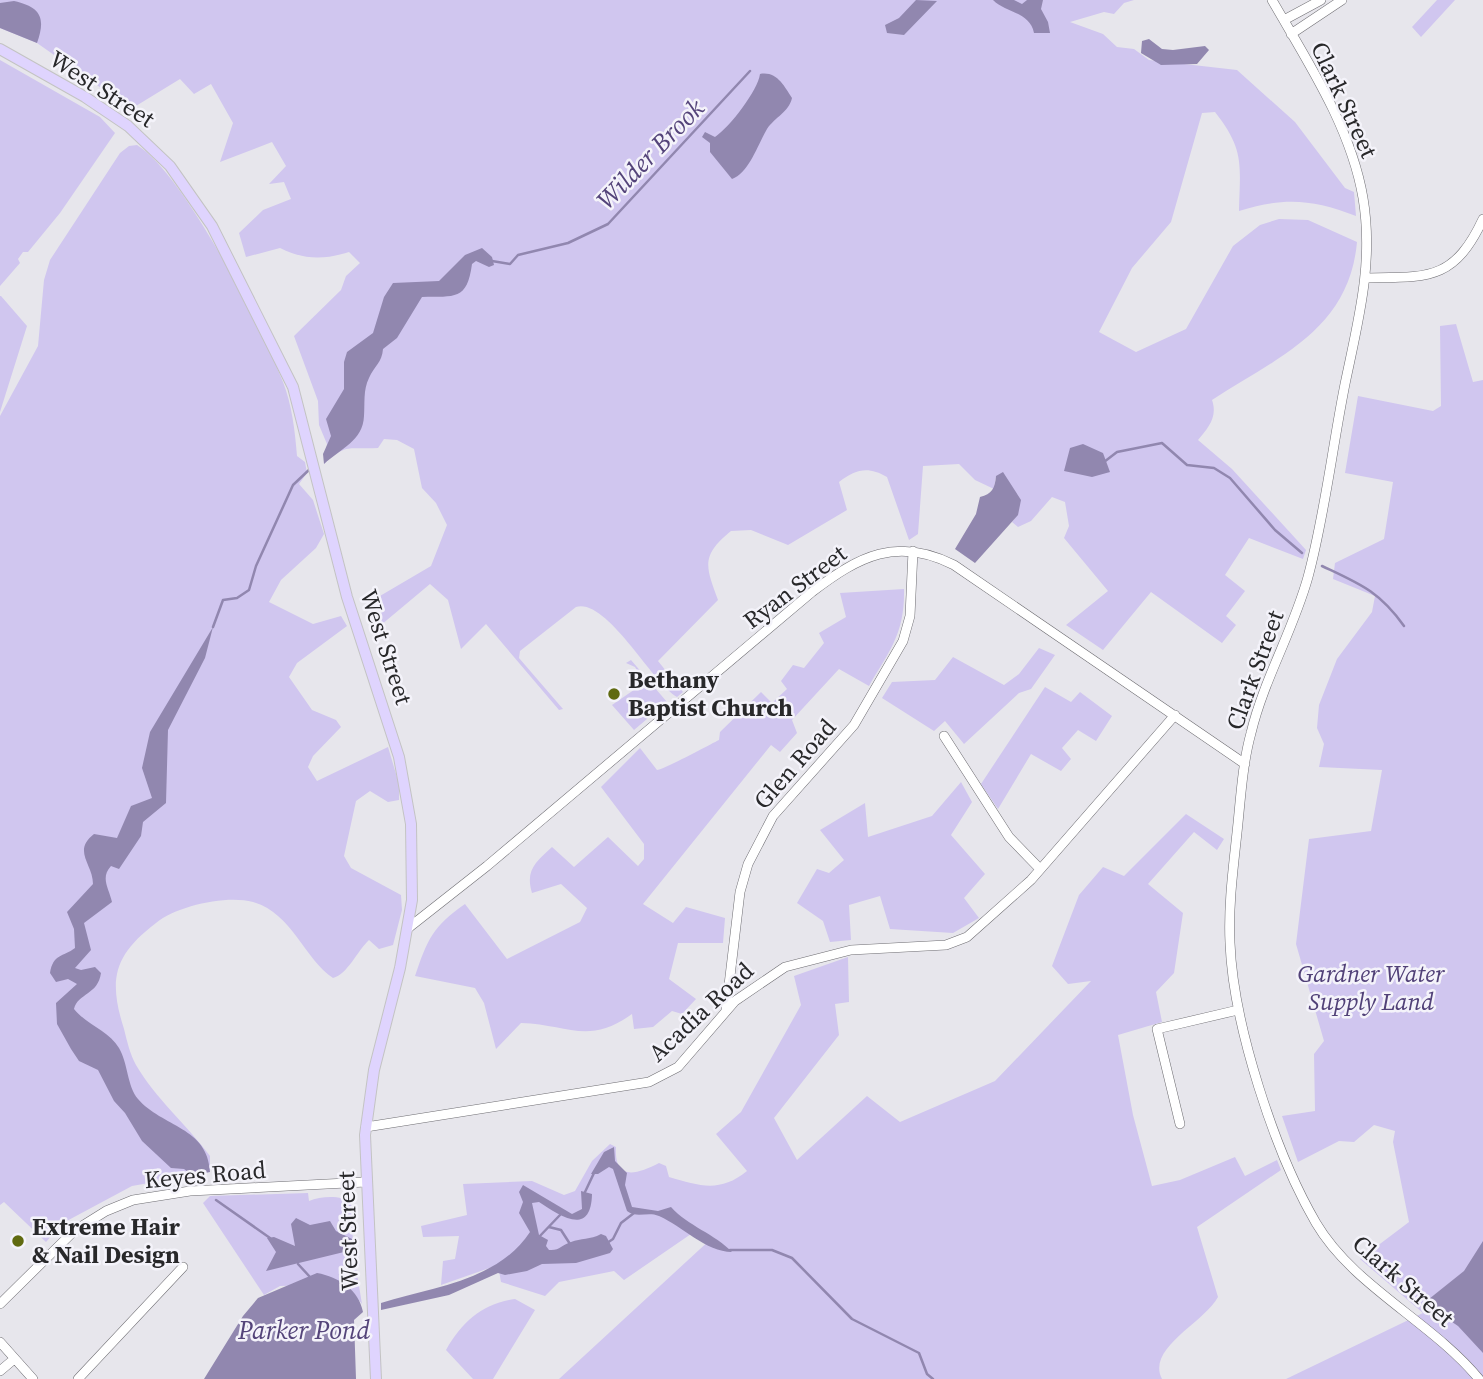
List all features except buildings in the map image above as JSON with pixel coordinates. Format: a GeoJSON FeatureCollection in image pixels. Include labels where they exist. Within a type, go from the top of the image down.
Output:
{"type":"FeatureCollection","features":[{"type":"Feature","properties":{"kind":"main road","name":"West Street"},"geometry":{"type":"LineString","coordinates":[[0,49],[113,115],[156,150],[184,183],[212,226],[279,353],[297,398],[347,597],[405,781],[413,858],[407,929],[374,1070],[366,1128],[366,1182],[376,1379]]}},
{"type":"Feature","properties":{"kind":"street","name":"Clark Street"},"geometry":{"type":"LineString","coordinates":[[1272,0],[1334,115],[1356,167],[1365,212],[1367,278],[1310,568],[1296,614],[1258,708],[1245,764],[1229,929],[1238,1010],[1262,1095],[1303,1199],[1318,1226],[1347,1262],[1447,1345],[1479,1379]]}},
{"type":"Feature","properties":{"kind":"street"},"geometry":{"type":"LineString","coordinates":[[1284,20],[1321,0]]}},
{"type":"Feature","properties":{"kind":"street"},"geometry":{"type":"LineString","coordinates":[[1291,34],[1342,0]]}},
{"type":"Feature","properties":{"kind":"street"},"geometry":{"type":"LineString","coordinates":[[1367,278],[1421,276],[1444,270],[1468,246],[1483,219]]}},
{"type":"Feature","properties":{"kind":"street","name":"Ryan Street"},"geometry":{"type":"LineString","coordinates":[[407,929],[487,866],[827,581],[873,555],[913,551],[954,565],[1245,764]]}},
{"type":"Feature","properties":{"kind":"street","name":"Glen Road"},"geometry":{"type":"LineString","coordinates":[[726,1011],[740,892],[751,858],[773,816],[854,725],[903,641],[910,616],[913,551]]}},
{"type":"Feature","properties":{"kind":"street","name":"Acadia Road"},"geometry":{"type":"LineString","coordinates":[[366,1128],[657,1079],[689,1057],[726,1011],[759,982],[795,963],[851,950],[946,945],[962,940],[1040,869],[1175,715]]}},
{"type":"Feature","properties":{"kind":"street"},"geometry":{"type":"LineString","coordinates":[[944,736],[982,800],[1009,837],[1040,869]]}},
{"type":"Feature","properties":{"kind":"street"},"geometry":{"type":"LineString","coordinates":[[1180,1124],[1157,1029],[1238,1010]]}},
{"type":"Feature","properties":{"kind":"street","name":"Keyes Road"},"geometry":{"type":"LineString","coordinates":[[0,1304],[74,1231],[106,1211],[134,1200],[190,1191],[366,1182]]}},
{"type":"Feature","properties":{"kind":"street"},"geometry":{"type":"LineString","coordinates":[[78,1379],[183,1267]]}},
{"type":"Feature","properties":{"kind":"street"},"geometry":{"type":"LineString","coordinates":[[0,1342],[13,1360],[33,1379]]}},
{"type":"Feature","properties":{"kind":"street"},"geometry":{"type":"LineString","coordinates":[[0,1371],[13,1360]]}},
{"type":"Feature","properties":{"kind":"green space"},"geometry":{"type":"Polygon","coordinates":[[[0,0],[1134,0],[1124,3],[1114,14],[1104,12],[1070,22],[1103,34],[1117,47],[1134,49],[1149,60],[1237,70],[1295,122],[1345,188],[1354,192],[1356,216],[1325,206],[1298,202],[1270,203],[1239,211],[1239,158],[1232,137],[1215,112],[1202,113],[1171,222],[1132,268],[1099,332],[1136,352],[1186,329],[1233,246],[1260,225],[1279,219],[1308,220],[1357,242],[1351,272],[1340,298],[1325,319],[1285,354],[1212,400],[1213,417],[1198,440],[1232,469],[1306,550],[1303,559],[1249,538],[1225,575],[1245,591],[1226,616],[1236,625],[1222,643],[1151,592],[1103,650],[1066,625],[1108,591],[1064,538],[1069,526],[1065,502],[1052,497],[1031,521],[1018,527],[1012,522],[1018,514],[996,476],[994,489],[975,480],[959,464],[923,466],[918,534],[909,540],[887,477],[874,471],[862,471],[839,482],[847,510],[788,545],[751,530],[731,531],[714,548],[708,562],[718,600],[658,661],[683,692],[677,697],[655,676],[615,628],[601,615],[588,608],[576,607],[520,651],[519,658],[563,709],[559,710],[486,624],[461,649],[448,600],[430,584],[375,630],[368,603],[431,566],[447,525],[436,503],[422,488],[414,449],[397,440],[384,439],[378,448],[344,450],[324,464],[327,444],[319,425],[318,401],[294,336],[341,290],[346,276],[360,263],[349,252],[314,258],[280,248],[246,257],[239,233],[263,210],[291,199],[284,182],[269,184],[286,166],[272,142],[220,162],[233,123],[211,84],[194,94],[180,79],[131,109],[37,43],[0,28],[0,0]]]}},
{"type":"Feature","properties":{"kind":"green space"},"geometry":{"type":"Polygon","coordinates":[[[1437,0],[1455,0],[1421,37],[1412,27],[1437,0]]]}},
{"type":"Feature","properties":{"kind":"green space"},"geometry":{"type":"Polygon","coordinates":[[[0,60],[100,117],[115,133],[60,213],[28,252],[23,252],[18,259],[20,263],[0,286],[0,60]]]}},
{"type":"Feature","properties":{"kind":"green space"},"geometry":{"type":"Polygon","coordinates":[[[137,145],[177,187],[220,254],[258,326],[286,391],[293,418],[297,456],[305,462],[307,473],[299,484],[313,500],[324,534],[316,548],[281,580],[269,602],[313,624],[341,616],[347,626],[297,663],[289,677],[312,710],[336,720],[341,727],[313,756],[308,767],[317,781],[388,747],[399,784],[399,800],[388,802],[370,791],[356,801],[344,856],[351,868],[401,895],[402,910],[393,945],[379,949],[369,940],[348,967],[333,978],[314,960],[278,916],[253,902],[229,900],[202,903],[165,917],[142,935],[123,957],[116,982],[116,996],[128,1043],[134,1061],[144,1077],[210,1156],[210,1172],[132,1186],[63,1223],[46,1242],[4,1202],[0,1205],[0,416],[38,346],[44,280],[50,260],[120,153],[129,146],[137,145]]]}},
{"type":"Feature","properties":{"kind":"green space"},"geometry":{"type":"Polygon","coordinates":[[[0,296],[27,326],[0,412],[0,296]]]}},
{"type":"Feature","properties":{"kind":"green space","name":"Gardner Water Supply Land"},"geometry":{"type":"Polygon","coordinates":[[[1456,324],[1473,382],[1483,380],[1483,1379],[1286,1379],[1423,1313],[1360,1259],[1409,1222],[1393,1142],[1395,1131],[1374,1125],[1354,1142],[1339,1141],[1298,1162],[1282,1116],[1315,1111],[1314,1054],[1324,1041],[1296,944],[1309,839],[1371,831],[1382,770],[1319,767],[1324,744],[1317,728],[1319,705],[1337,659],[1372,612],[1375,596],[1333,579],[1335,563],[1384,539],[1393,482],[1345,473],[1358,396],[1433,411],[1441,406],[1440,326],[1456,324]]]}},
{"type":"Feature","properties":{"kind":"green space"},"geometry":{"type":"Polygon","coordinates":[[[904,589],[899,630],[869,686],[839,669],[792,720],[797,733],[780,752],[771,745],[643,904],[673,923],[686,907],[725,918],[723,943],[678,943],[669,979],[696,999],[682,1014],[672,1011],[653,1027],[634,1029],[632,1014],[616,1024],[590,1031],[521,1023],[496,1049],[484,1003],[475,988],[415,976],[432,935],[445,919],[465,904],[507,959],[580,922],[587,908],[561,884],[532,893],[530,878],[533,867],[552,847],[574,867],[608,837],[638,866],[644,859],[644,844],[601,787],[640,748],[657,770],[661,769],[719,740],[720,732],[761,692],[772,703],[787,689],[781,681],[793,665],[804,668],[824,643],[819,633],[846,617],[840,593],[904,589]]]}},
{"type":"Feature","properties":{"kind":"green space"},"geometry":{"type":"Polygon","coordinates":[[[1039,648],[1055,655],[1031,689],[1019,693],[964,744],[945,721],[934,731],[882,698],[892,682],[935,680],[953,657],[1004,685],[1019,674],[1039,648]]]}},
{"type":"Feature","properties":{"kind":"green space"},"geometry":{"type":"Polygon","coordinates":[[[631,660],[667,702],[634,730],[612,705],[644,683],[635,667],[626,663],[631,660]]]}},
{"type":"Feature","properties":{"kind":"green space"},"geometry":{"type":"Polygon","coordinates":[[[1045,687],[1071,702],[1080,692],[1112,716],[1096,741],[1078,730],[1062,748],[1071,759],[1061,771],[1031,754],[998,809],[981,784],[1045,687]]]}},
{"type":"Feature","properties":{"kind":"green space"},"geometry":{"type":"Polygon","coordinates":[[[961,782],[972,802],[951,835],[985,874],[964,898],[979,918],[953,933],[890,929],[880,896],[849,905],[851,940],[830,942],[823,921],[797,903],[817,869],[829,873],[844,860],[820,830],[865,803],[868,837],[932,816],[961,782]]]}},
{"type":"Feature","properties":{"kind":"green space"},"geometry":{"type":"Polygon","coordinates":[[[1186,814],[1224,839],[1217,850],[1194,832],[1148,884],[1183,913],[1174,973],[1156,992],[1162,1022],[1118,1035],[1133,1115],[1152,1186],[1180,1180],[1235,1157],[1245,1176],[1277,1160],[1281,1170],[1197,1227],[1218,1297],[1211,1307],[1169,1346],[1159,1368],[1162,1379],[559,1379],[712,1238],[693,1227],[687,1231],[691,1234],[624,1280],[614,1271],[559,1282],[545,1296],[501,1282],[498,1265],[441,1285],[443,1261],[455,1259],[459,1236],[423,1237],[421,1226],[467,1215],[463,1184],[532,1181],[564,1195],[575,1191],[592,1161],[610,1144],[616,1147],[619,1166],[628,1172],[659,1163],[666,1166],[669,1177],[709,1186],[728,1182],[747,1171],[716,1134],[741,1112],[801,1005],[794,976],[848,957],[849,1002],[835,1004],[839,1035],[774,1118],[797,1160],[867,1096],[900,1122],[995,1081],[1091,981],[1068,984],[1052,966],[1079,895],[1103,867],[1124,876],[1186,814]]]}},
{"type":"Feature","properties":{"kind":"green space"},"geometry":{"type":"Polygon","coordinates":[[[308,1193],[309,1201],[331,1197],[351,1202],[353,1243],[360,1265],[356,1268],[362,1304],[346,1284],[280,1286],[264,1295],[203,1203],[210,1196],[308,1193]]]}},
{"type":"Feature","properties":{"kind":"green space"},"geometry":{"type":"Polygon","coordinates":[[[515,1299],[535,1310],[493,1379],[473,1379],[446,1350],[459,1330],[474,1316],[493,1305],[515,1299]]]}},
{"type":"Feature","properties":{"kind":"water"},"geometry":{"type":"Polygon","coordinates":[[[916,0],[937,1],[904,35],[887,33],[885,25],[899,18],[916,0]]]}},
{"type":"Feature","properties":{"kind":"water"},"geometry":{"type":"Polygon","coordinates":[[[993,0],[1014,0],[1022,4],[1027,0],[1043,0],[1041,9],[1050,33],[1034,33],[1028,21],[993,0]]]}},
{"type":"Feature","properties":{"kind":"water"},"geometry":{"type":"Polygon","coordinates":[[[14,1],[36,10],[39,15],[41,27],[37,43],[0,28],[0,3],[14,1]]]}},
{"type":"Feature","properties":{"kind":"water"},"geometry":{"type":"Polygon","coordinates":[[[1149,39],[1162,49],[1205,46],[1209,50],[1197,64],[1161,65],[1141,53],[1142,41],[1149,39]]]}},
{"type":"Feature","properties":{"kind":"water"},"geometry":{"type":"Polygon","coordinates":[[[760,74],[775,77],[792,98],[788,107],[767,129],[743,171],[732,179],[710,152],[710,143],[702,137],[705,132],[715,137],[728,125],[749,98],[760,74]]]}},
{"type":"Feature","properties":{"kind":"water"},"geometry":{"type":"Polygon","coordinates":[[[482,248],[492,257],[494,265],[489,267],[476,261],[472,264],[467,285],[458,294],[422,297],[397,338],[383,349],[367,383],[360,432],[350,444],[324,464],[323,454],[331,436],[326,419],[344,389],[344,362],[347,352],[373,333],[384,297],[393,283],[439,281],[465,255],[482,248]]]}},
{"type":"Feature","properties":{"kind":"water"},"geometry":{"type":"Polygon","coordinates":[[[1083,444],[1103,453],[1110,472],[1092,477],[1064,471],[1070,448],[1083,444]]]}},
{"type":"Feature","properties":{"kind":"water"},"geometry":{"type":"Polygon","coordinates":[[[1003,472],[1021,500],[1018,515],[975,563],[955,549],[976,514],[980,497],[990,492],[996,476],[1003,472]]]}},
{"type":"Feature","properties":{"kind":"water"},"geometry":{"type":"Polygon","coordinates":[[[213,627],[205,658],[168,730],[166,803],[143,822],[141,836],[119,869],[111,866],[108,870],[106,883],[112,902],[84,923],[91,950],[75,968],[81,970],[95,967],[101,973],[96,986],[79,1000],[74,1009],[115,1042],[124,1060],[134,1094],[148,1108],[182,1129],[201,1146],[210,1172],[192,1175],[184,1169],[171,1168],[142,1141],[125,1113],[114,1101],[98,1070],[79,1061],[57,1024],[56,1003],[77,984],[68,979],[56,982],[50,973],[56,959],[75,948],[74,929],[67,912],[93,884],[85,858],[85,846],[94,834],[117,838],[131,806],[152,798],[142,768],[150,732],[213,627]]]}},
{"type":"Feature","properties":{"kind":"water"},"geometry":{"type":"Polygon","coordinates":[[[614,1147],[615,1161],[627,1173],[625,1185],[632,1207],[658,1211],[671,1207],[685,1220],[732,1252],[713,1248],[659,1216],[627,1211],[613,1169],[609,1167],[598,1174],[591,1174],[604,1152],[614,1147]]]}},
{"type":"Feature","properties":{"kind":"water"},"geometry":{"type":"Polygon","coordinates":[[[523,1185],[572,1214],[582,1209],[581,1191],[592,1194],[590,1208],[586,1216],[580,1219],[564,1217],[539,1202],[532,1203],[539,1235],[548,1240],[546,1246],[549,1250],[601,1234],[606,1236],[613,1249],[610,1253],[576,1263],[542,1264],[527,1271],[505,1275],[498,1273],[449,1295],[381,1310],[381,1303],[482,1272],[517,1248],[530,1232],[519,1213],[523,1202],[519,1192],[523,1185]]]}},
{"type":"Feature","properties":{"kind":"water"},"geometry":{"type":"Polygon","coordinates":[[[296,1218],[310,1225],[330,1221],[336,1231],[352,1239],[353,1243],[344,1252],[266,1271],[276,1252],[267,1238],[274,1237],[295,1246],[291,1224],[296,1218]]]}},
{"type":"Feature","properties":{"kind":"water"},"geometry":{"type":"Polygon","coordinates":[[[1483,1241],[1483,1353],[1458,1326],[1424,1303],[1464,1271],[1483,1241]]]}},
{"type":"Feature","properties":{"kind":"water","name":"Parker Pond"},"geometry":{"type":"Polygon","coordinates":[[[317,1273],[340,1281],[352,1291],[361,1304],[363,1312],[354,1320],[356,1379],[204,1379],[243,1316],[258,1298],[317,1273]]]}},
{"type":"Feature","properties":{"kind":"waterway","name":"Wilder Brook"},"geometry":{"type":"LineString","coordinates":[[492,261],[510,264],[518,255],[568,243],[608,224],[750,71]]}},
{"type":"Feature","properties":{"kind":"waterway"},"geometry":{"type":"LineString","coordinates":[[1104,462],[1117,452],[1162,443],[1187,465],[1214,468],[1230,478],[1275,530],[1302,553]]}},
{"type":"Feature","properties":{"kind":"waterway","name":"Wilder Brook"},"geometry":{"type":"LineString","coordinates":[[213,627],[223,600],[237,598],[249,590],[256,566],[293,485],[311,468]]}},
{"type":"Feature","properties":{"kind":"waterway"},"geometry":{"type":"LineString","coordinates":[[1322,566],[1377,596],[1404,626]]}},
{"type":"Feature","properties":{"kind":"waterway"},"geometry":{"type":"LineString","coordinates":[[585,1192],[594,1173]]}},
{"type":"Feature","properties":{"kind":"waterway","name":"Wilder Brook"},"geometry":{"type":"LineString","coordinates":[[216,1200],[270,1238]]}},
{"type":"Feature","properties":{"kind":"waterway"},"geometry":{"type":"LineString","coordinates":[[607,1243],[613,1239],[621,1223],[634,1213]]}},
{"type":"Feature","properties":{"kind":"waterway"},"geometry":{"type":"LineString","coordinates":[[538,1238],[560,1215]]}},
{"type":"Feature","properties":{"kind":"waterway"},"geometry":{"type":"LineString","coordinates":[[549,1227],[561,1230],[570,1244]]}},
{"type":"Feature","properties":{"kind":"waterway"},"geometry":{"type":"LineString","coordinates":[[730,1250],[772,1250],[792,1258],[852,1319],[919,1353],[927,1374],[933,1379]]}},
{"type":"Feature","properties":{"kind":"waterway","name":"Wilder Brook"},"geometry":{"type":"LineString","coordinates":[[298,1264],[310,1277]]}},
{"type":"Feature","properties":{"kind":"place","name":"Bethany Baptist Church"},"geometry":{"type":"Point","coordinates":[614,694]}},
{"type":"Feature","properties":{"kind":"place","name":"Extreme Hair & Nail Design"},"geometry":{"type":"Point","coordinates":[18,1241]}}]}
